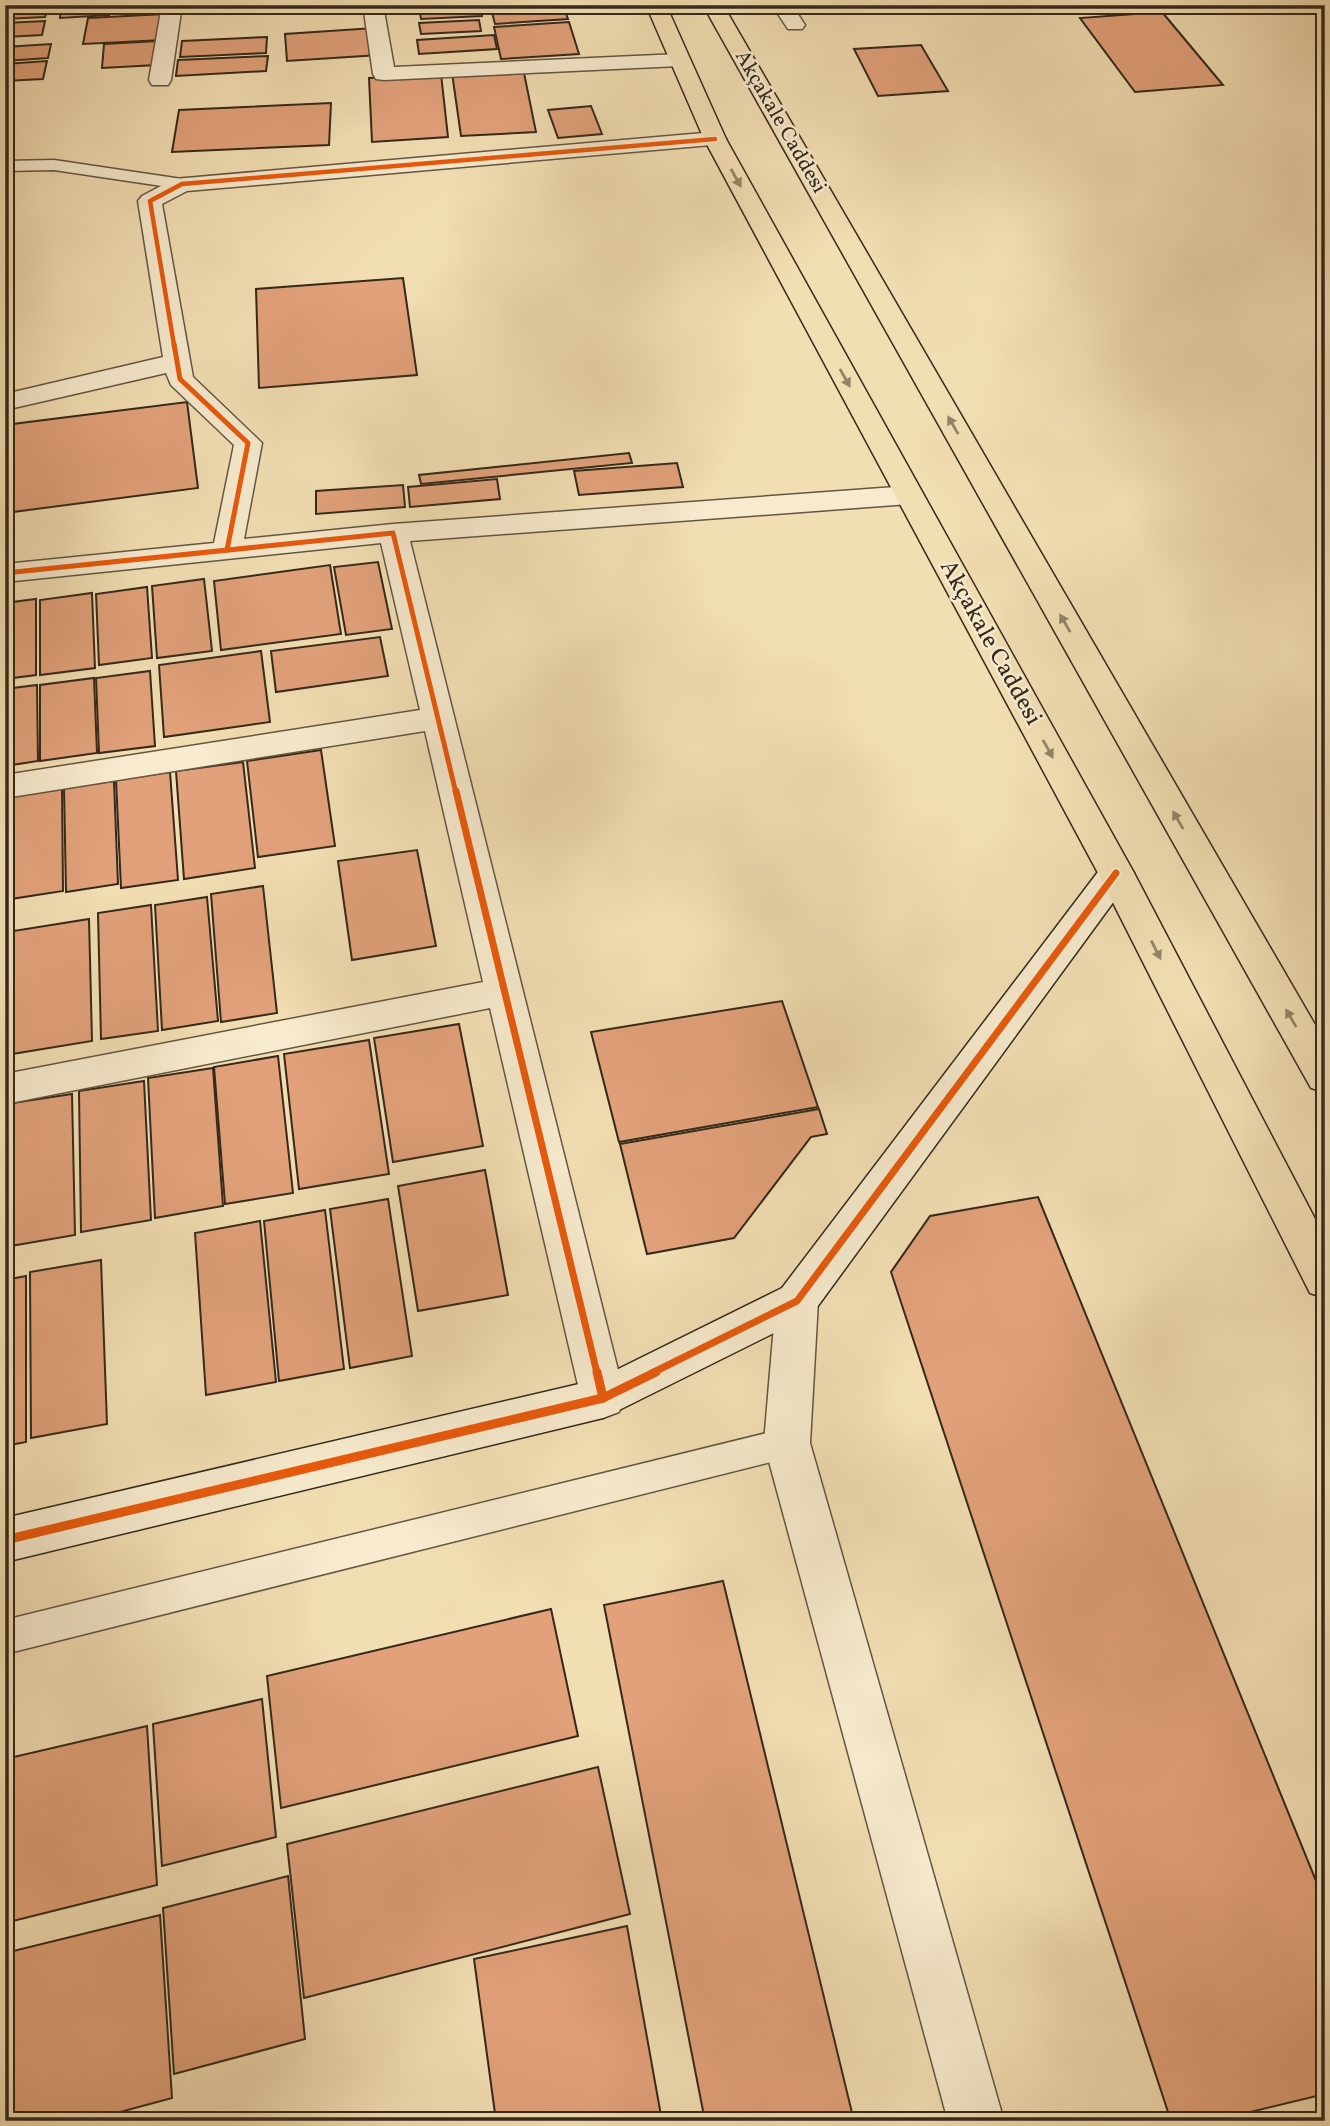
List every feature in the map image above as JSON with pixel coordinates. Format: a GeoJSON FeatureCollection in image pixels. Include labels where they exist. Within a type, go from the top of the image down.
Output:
{"type":"FeatureCollection","features":[{"type":"Feature","properties":{"kind":"main road","name":"Akçakale Caddesi"},"geometry":{"type":"LineString","coordinates":[[656,5],[715,139],[1116,873],[1325,1280]]}},
{"type":"Feature","properties":{"kind":"main road","name":"Akçakale Caddesi"},"geometry":{"type":"LineString","coordinates":[[713,5],[1325,1077]]}},
{"type":"Feature","properties":{"kind":"street"},"geometry":{"type":"LineString","coordinates":[[160,80],[172,5]]}},
{"type":"Feature","properties":{"kind":"street"},"geometry":{"type":"LineString","coordinates":[[373,5],[384,75],[679,60]]}},
{"type":"Feature","properties":{"kind":"street"},"geometry":{"type":"LineString","coordinates":[[782,5],[795,25]]}},
{"type":"Feature","properties":{"kind":"street"},"geometry":{"type":"LineString","coordinates":[[227,550],[248,443],[180,379],[150,201],[182,184],[715,139]]}},
{"type":"Feature","properties":{"kind":"street"},"geometry":{"type":"LineString","coordinates":[[5,402],[177,362]]}},
{"type":"Feature","properties":{"kind":"street"},"geometry":{"type":"LineString","coordinates":[[5,573],[393,533],[909,495]]}},
{"type":"Feature","properties":{"kind":"street"},"geometry":{"type":"LineString","coordinates":[[393,533],[502,992],[603,1398]]}},
{"type":"Feature","properties":{"kind":"street"},"geometry":{"type":"LineString","coordinates":[[5,787],[439,718]]}},
{"type":"Feature","properties":{"kind":"street"},"geometry":{"type":"LineString","coordinates":[[5,1539],[603,1398],[797,1301],[1116,873]]}},
{"type":"Feature","properties":{"kind":"street"},"geometry":{"type":"LineString","coordinates":[[5,1089],[502,992]]}},
{"type":"Feature","properties":{"kind":"street"},"geometry":{"type":"LineString","coordinates":[[797,1301],[787,1443],[976,2121]]}},
{"type":"Feature","properties":{"kind":"lane"},"geometry":{"type":"LineString","coordinates":[[5,166],[54,165],[182,184]]}},
{"type":"Feature","properties":{"kind":"lane"},"geometry":{"type":"LineString","coordinates":[[5,1637],[787,1443]]}},
{"type":"Feature","properties":{"kind":"building"},"geometry":{"type":"Polygon","coordinates":[[[5,5],[49,5],[45,17],[5,19],[5,5]]]}},
{"type":"Feature","properties":{"kind":"building"},"geometry":{"type":"Polygon","coordinates":[[[61,5],[110,5],[109,15],[60,18],[61,5]]]}},
{"type":"Feature","properties":{"kind":"building"},"geometry":{"type":"Polygon","coordinates":[[[120,5],[164,5],[164,9],[119,12],[120,5]]]}},
{"type":"Feature","properties":{"kind":"building"},"geometry":{"type":"Polygon","coordinates":[[[303,5],[304,8],[239,12],[239,7],[303,5]]]}},
{"type":"Feature","properties":{"kind":"building"},"geometry":{"type":"Polygon","coordinates":[[[481,5],[482,16],[421,19],[419,7],[481,5]]]}},
{"type":"Feature","properties":{"kind":"building"},"geometry":{"type":"Polygon","coordinates":[[[490,5],[563,5],[568,19],[495,24],[490,5]]]}},
{"type":"Feature","properties":{"kind":"building"},"geometry":{"type":"Polygon","coordinates":[[[1162,12],[1223,85],[1135,92],[1080,18],[1162,12]]]}},
{"type":"Feature","properties":{"kind":"building"},"geometry":{"type":"Polygon","coordinates":[[[166,14],[164,40],[83,44],[88,18],[166,14]]]}},
{"type":"Feature","properties":{"kind":"building"},"geometry":{"type":"Polygon","coordinates":[[[479,20],[481,31],[421,34],[419,23],[479,20]]]}},
{"type":"Feature","properties":{"kind":"building"},"geometry":{"type":"Polygon","coordinates":[[[45,21],[42,35],[5,37],[5,23],[45,21]]]}},
{"type":"Feature","properties":{"kind":"building"},"geometry":{"type":"Polygon","coordinates":[[[569,22],[579,54],[501,59],[494,27],[569,22]]]}},
{"type":"Feature","properties":{"kind":"building"},"geometry":{"type":"Polygon","coordinates":[[[374,28],[379,55],[287,61],[285,34],[374,28]]]}},
{"type":"Feature","properties":{"kind":"building"},"geometry":{"type":"Polygon","coordinates":[[[494,35],[497,49],[419,54],[417,40],[494,35]]]}},
{"type":"Feature","properties":{"kind":"building"},"geometry":{"type":"Polygon","coordinates":[[[267,37],[266,53],[180,57],[182,41],[267,37]]]}},
{"type":"Feature","properties":{"kind":"building"},"geometry":{"type":"Polygon","coordinates":[[[158,41],[157,65],[102,68],[104,44],[158,41]]]}},
{"type":"Feature","properties":{"kind":"building"},"geometry":{"type":"Polygon","coordinates":[[[51,44],[48,58],[5,61],[5,47],[51,44]]]}},
{"type":"Feature","properties":{"kind":"building"},"geometry":{"type":"Polygon","coordinates":[[[921,45],[948,91],[878,96],[854,49],[921,45]]]}},
{"type":"Feature","properties":{"kind":"building"},"geometry":{"type":"Polygon","coordinates":[[[268,56],[266,71],[176,76],[178,60],[268,56]]]}},
{"type":"Feature","properties":{"kind":"building"},"geometry":{"type":"Polygon","coordinates":[[[47,61],[43,79],[5,81],[5,64],[47,61]]]}},
{"type":"Feature","properties":{"kind":"building"},"geometry":{"type":"Polygon","coordinates":[[[523,68],[536,132],[461,136],[452,73],[523,68]]]}},
{"type":"Feature","properties":{"kind":"building"},"geometry":{"type":"Polygon","coordinates":[[[441,74],[448,137],[372,142],[369,78],[441,74]]]}},
{"type":"Feature","properties":{"kind":"building"},"geometry":{"type":"Polygon","coordinates":[[[331,103],[329,145],[172,152],[179,110],[331,103]]]}},
{"type":"Feature","properties":{"kind":"building"},"geometry":{"type":"Polygon","coordinates":[[[591,106],[602,134],[558,138],[548,110],[591,106]]]}},
{"type":"Feature","properties":{"kind":"building"},"geometry":{"type":"Polygon","coordinates":[[[403,278],[417,375],[259,388],[256,289],[403,278]]]}},
{"type":"Feature","properties":{"kind":"building"},"geometry":{"type":"Polygon","coordinates":[[[187,402],[198,488],[5,513],[5,425],[187,402]]]}},
{"type":"Feature","properties":{"kind":"building"},"geometry":{"type":"Polygon","coordinates":[[[629,453],[632,463],[421,484],[419,475],[629,453]]]}},
{"type":"Feature","properties":{"kind":"building"},"geometry":{"type":"Polygon","coordinates":[[[677,463],[683,487],[579,495],[574,471],[677,463]]]}},
{"type":"Feature","properties":{"kind":"building"},"geometry":{"type":"Polygon","coordinates":[[[497,479],[500,499],[410,507],[408,487],[497,479]]]}},
{"type":"Feature","properties":{"kind":"building"},"geometry":{"type":"Polygon","coordinates":[[[403,485],[405,507],[316,514],[316,491],[403,485]]]}},
{"type":"Feature","properties":{"kind":"building"},"geometry":{"type":"Polygon","coordinates":[[[378,562],[392,629],[346,635],[334,567],[378,562]]]}},
{"type":"Feature","properties":{"kind":"building"},"geometry":{"type":"Polygon","coordinates":[[[330,565],[341,634],[221,650],[214,581],[330,565]]]}},
{"type":"Feature","properties":{"kind":"building"},"geometry":{"type":"Polygon","coordinates":[[[204,579],[212,651],[157,658],[152,586],[204,579]]]}},
{"type":"Feature","properties":{"kind":"building"},"geometry":{"type":"Polygon","coordinates":[[[147,587],[152,658],[99,665],[96,594],[147,587]]]}},
{"type":"Feature","properties":{"kind":"building"},"geometry":{"type":"Polygon","coordinates":[[[92,593],[95,668],[40,675],[40,600],[92,593]]]}},
{"type":"Feature","properties":{"kind":"building"},"geometry":{"type":"Polygon","coordinates":[[[36,599],[36,675],[5,679],[5,603],[36,599]]]}},
{"type":"Feature","properties":{"kind":"building"},"geometry":{"type":"Polygon","coordinates":[[[380,637],[388,676],[276,692],[271,651],[380,637]]]}},
{"type":"Feature","properties":{"kind":"building"},"geometry":{"type":"Polygon","coordinates":[[[261,651],[270,722],[164,737],[159,665],[261,651]]]}},
{"type":"Feature","properties":{"kind":"building"},"geometry":{"type":"Polygon","coordinates":[[[150,671],[155,746],[99,753],[96,678],[150,671]]]}},
{"type":"Feature","properties":{"kind":"building"},"geometry":{"type":"Polygon","coordinates":[[[94,678],[97,753],[40,761],[40,685],[94,678]]]}},
{"type":"Feature","properties":{"kind":"building"},"geometry":{"type":"Polygon","coordinates":[[[37,685],[38,761],[5,766],[5,689],[37,685]]]}},
{"type":"Feature","properties":{"kind":"building"},"geometry":{"type":"Polygon","coordinates":[[[321,750],[335,846],[258,857],[247,761],[321,750]]]}},
{"type":"Feature","properties":{"kind":"building"},"geometry":{"type":"Polygon","coordinates":[[[243,762],[255,868],[184,879],[176,771],[243,762]]]}},
{"type":"Feature","properties":{"kind":"building"},"geometry":{"type":"Polygon","coordinates":[[[170,772],[178,880],[121,888],[116,780],[170,772]]]}},
{"type":"Feature","properties":{"kind":"building"},"geometry":{"type":"Polygon","coordinates":[[[114,781],[118,884],[66,892],[64,788],[114,781]]]}},
{"type":"Feature","properties":{"kind":"building"},"geometry":{"type":"Polygon","coordinates":[[[62,787],[63,891],[11,899],[11,794],[62,787]]]}},
{"type":"Feature","properties":{"kind":"building"},"geometry":{"type":"Polygon","coordinates":[[[417,850],[436,946],[352,960],[338,861],[417,850]]]}},
{"type":"Feature","properties":{"kind":"building"},"geometry":{"type":"Polygon","coordinates":[[[263,886],[277,1013],[221,1022],[211,894],[263,886]]]}},
{"type":"Feature","properties":{"kind":"building"},"geometry":{"type":"Polygon","coordinates":[[[207,897],[218,1021],[162,1030],[155,905],[207,897]]]}},
{"type":"Feature","properties":{"kind":"building"},"geometry":{"type":"Polygon","coordinates":[[[151,905],[158,1031],[101,1039],[98,913],[151,905]]]}},
{"type":"Feature","properties":{"kind":"building"},"geometry":{"type":"Polygon","coordinates":[[[89,919],[92,1041],[6,1055],[7,932],[89,919]]]}},
{"type":"Feature","properties":{"kind":"building"},"geometry":{"type":"Polygon","coordinates":[[[782,1001],[818,1107],[619,1142],[591,1032],[782,1001]]]}},
{"type":"Feature","properties":{"kind":"building"},"geometry":{"type":"Polygon","coordinates":[[[459,1024],[483,1146],[393,1162],[374,1038],[459,1024]]]}},
{"type":"Feature","properties":{"kind":"building"},"geometry":{"type":"Polygon","coordinates":[[[369,1040],[389,1174],[299,1189],[284,1054],[369,1040]]]}},
{"type":"Feature","properties":{"kind":"building"},"geometry":{"type":"Polygon","coordinates":[[[278,1056],[293,1193],[225,1204],[214,1067],[278,1056]]]}},
{"type":"Feature","properties":{"kind":"building"},"geometry":{"type":"Polygon","coordinates":[[[213,1068],[223,1206],[155,1218],[148,1078],[213,1068]]]}},
{"type":"Feature","properties":{"kind":"building"},"geometry":{"type":"Polygon","coordinates":[[[144,1081],[151,1220],[81,1232],[79,1091],[144,1081]]]}},
{"type":"Feature","properties":{"kind":"building"},"geometry":{"type":"Polygon","coordinates":[[[72,1094],[75,1235],[5,1247],[6,1104],[72,1094]]]}},
{"type":"Feature","properties":{"kind":"building"},"geometry":{"type":"Polygon","coordinates":[[[819,1109],[827,1134],[811,1137],[734,1238],[647,1254],[620,1144],[819,1109]]]}},
{"type":"Feature","properties":{"kind":"building"},"geometry":{"type":"Polygon","coordinates":[[[485,1170],[508,1295],[418,1311],[398,1186],[485,1170]]]}},
{"type":"Feature","properties":{"kind":"building"},"geometry":{"type":"Polygon","coordinates":[[[1038,1197],[1325,1903],[1325,2094],[1213,2121],[1171,2121],[891,1272],[930,1216],[1038,1197]]]}},
{"type":"Feature","properties":{"kind":"building"},"geometry":{"type":"Polygon","coordinates":[[[388,1199],[412,1356],[350,1368],[330,1209],[388,1199]]]}},
{"type":"Feature","properties":{"kind":"building"},"geometry":{"type":"Polygon","coordinates":[[[325,1210],[344,1369],[279,1381],[264,1221],[325,1210]]]}},
{"type":"Feature","properties":{"kind":"building"},"geometry":{"type":"Polygon","coordinates":[[[260,1221],[276,1382],[206,1395],[195,1233],[260,1221]]]}},
{"type":"Feature","properties":{"kind":"building"},"geometry":{"type":"Polygon","coordinates":[[[101,1260],[107,1424],[31,1438],[30,1272],[101,1260]]]}},
{"type":"Feature","properties":{"kind":"building"},"geometry":{"type":"Polygon","coordinates":[[[26,1276],[26,1442],[5,1446],[5,1280],[26,1276]]]}},
{"type":"Feature","properties":{"kind":"building"},"geometry":{"type":"Polygon","coordinates":[[[723,1581],[854,2121],[705,2121],[604,1605],[723,1581]]]}},
{"type":"Feature","properties":{"kind":"building"},"geometry":{"type":"Polygon","coordinates":[[[551,1609],[578,1736],[281,1808],[267,1676],[551,1609]]]}},
{"type":"Feature","properties":{"kind":"building"},"geometry":{"type":"Polygon","coordinates":[[[262,1699],[276,1837],[162,1866],[153,1724],[262,1699]]]}},
{"type":"Feature","properties":{"kind":"building"},"geometry":{"type":"Polygon","coordinates":[[[147,1726],[157,1885],[5,1923],[5,1759],[147,1726]]]}},
{"type":"Feature","properties":{"kind":"building"},"geometry":{"type":"Polygon","coordinates":[[[598,1767],[630,1914],[304,1998],[287,1844],[598,1767]]]}},
{"type":"Feature","properties":{"kind":"building"},"geometry":{"type":"Polygon","coordinates":[[[288,1876],[305,2039],[174,2074],[163,1908],[288,1876]]]}},
{"type":"Feature","properties":{"kind":"building"},"geometry":{"type":"Polygon","coordinates":[[[160,1915],[172,2098],[87,2121],[5,2121],[5,1953],[160,1915]]]}},
{"type":"Feature","properties":{"kind":"building"},"geometry":{"type":"Polygon","coordinates":[[[627,1926],[662,2121],[496,2121],[474,1959],[627,1926]]]}},
{"type":"Feature","properties":{"kind":"building"},"geometry":{"type":"Polygon","coordinates":[[[1325,2110],[1325,2121],[1281,2121],[1325,2110]]]}},
{"type":"Feature","properties":{"kind":"cycle path"},"geometry":{"type":"LineString","coordinates":[[227,550],[248,443],[180,379],[150,201],[182,184],[715,139]]}},
{"type":"Feature","properties":{"kind":"cycle path"},"geometry":{"type":"LineString","coordinates":[[5,573],[393,533],[603,1398]]}},
{"type":"Feature","properties":{"kind":"cycle path"},"geometry":{"type":"LineString","coordinates":[[5,1540],[603,1398],[797,1301],[1116,873]]}}]}
